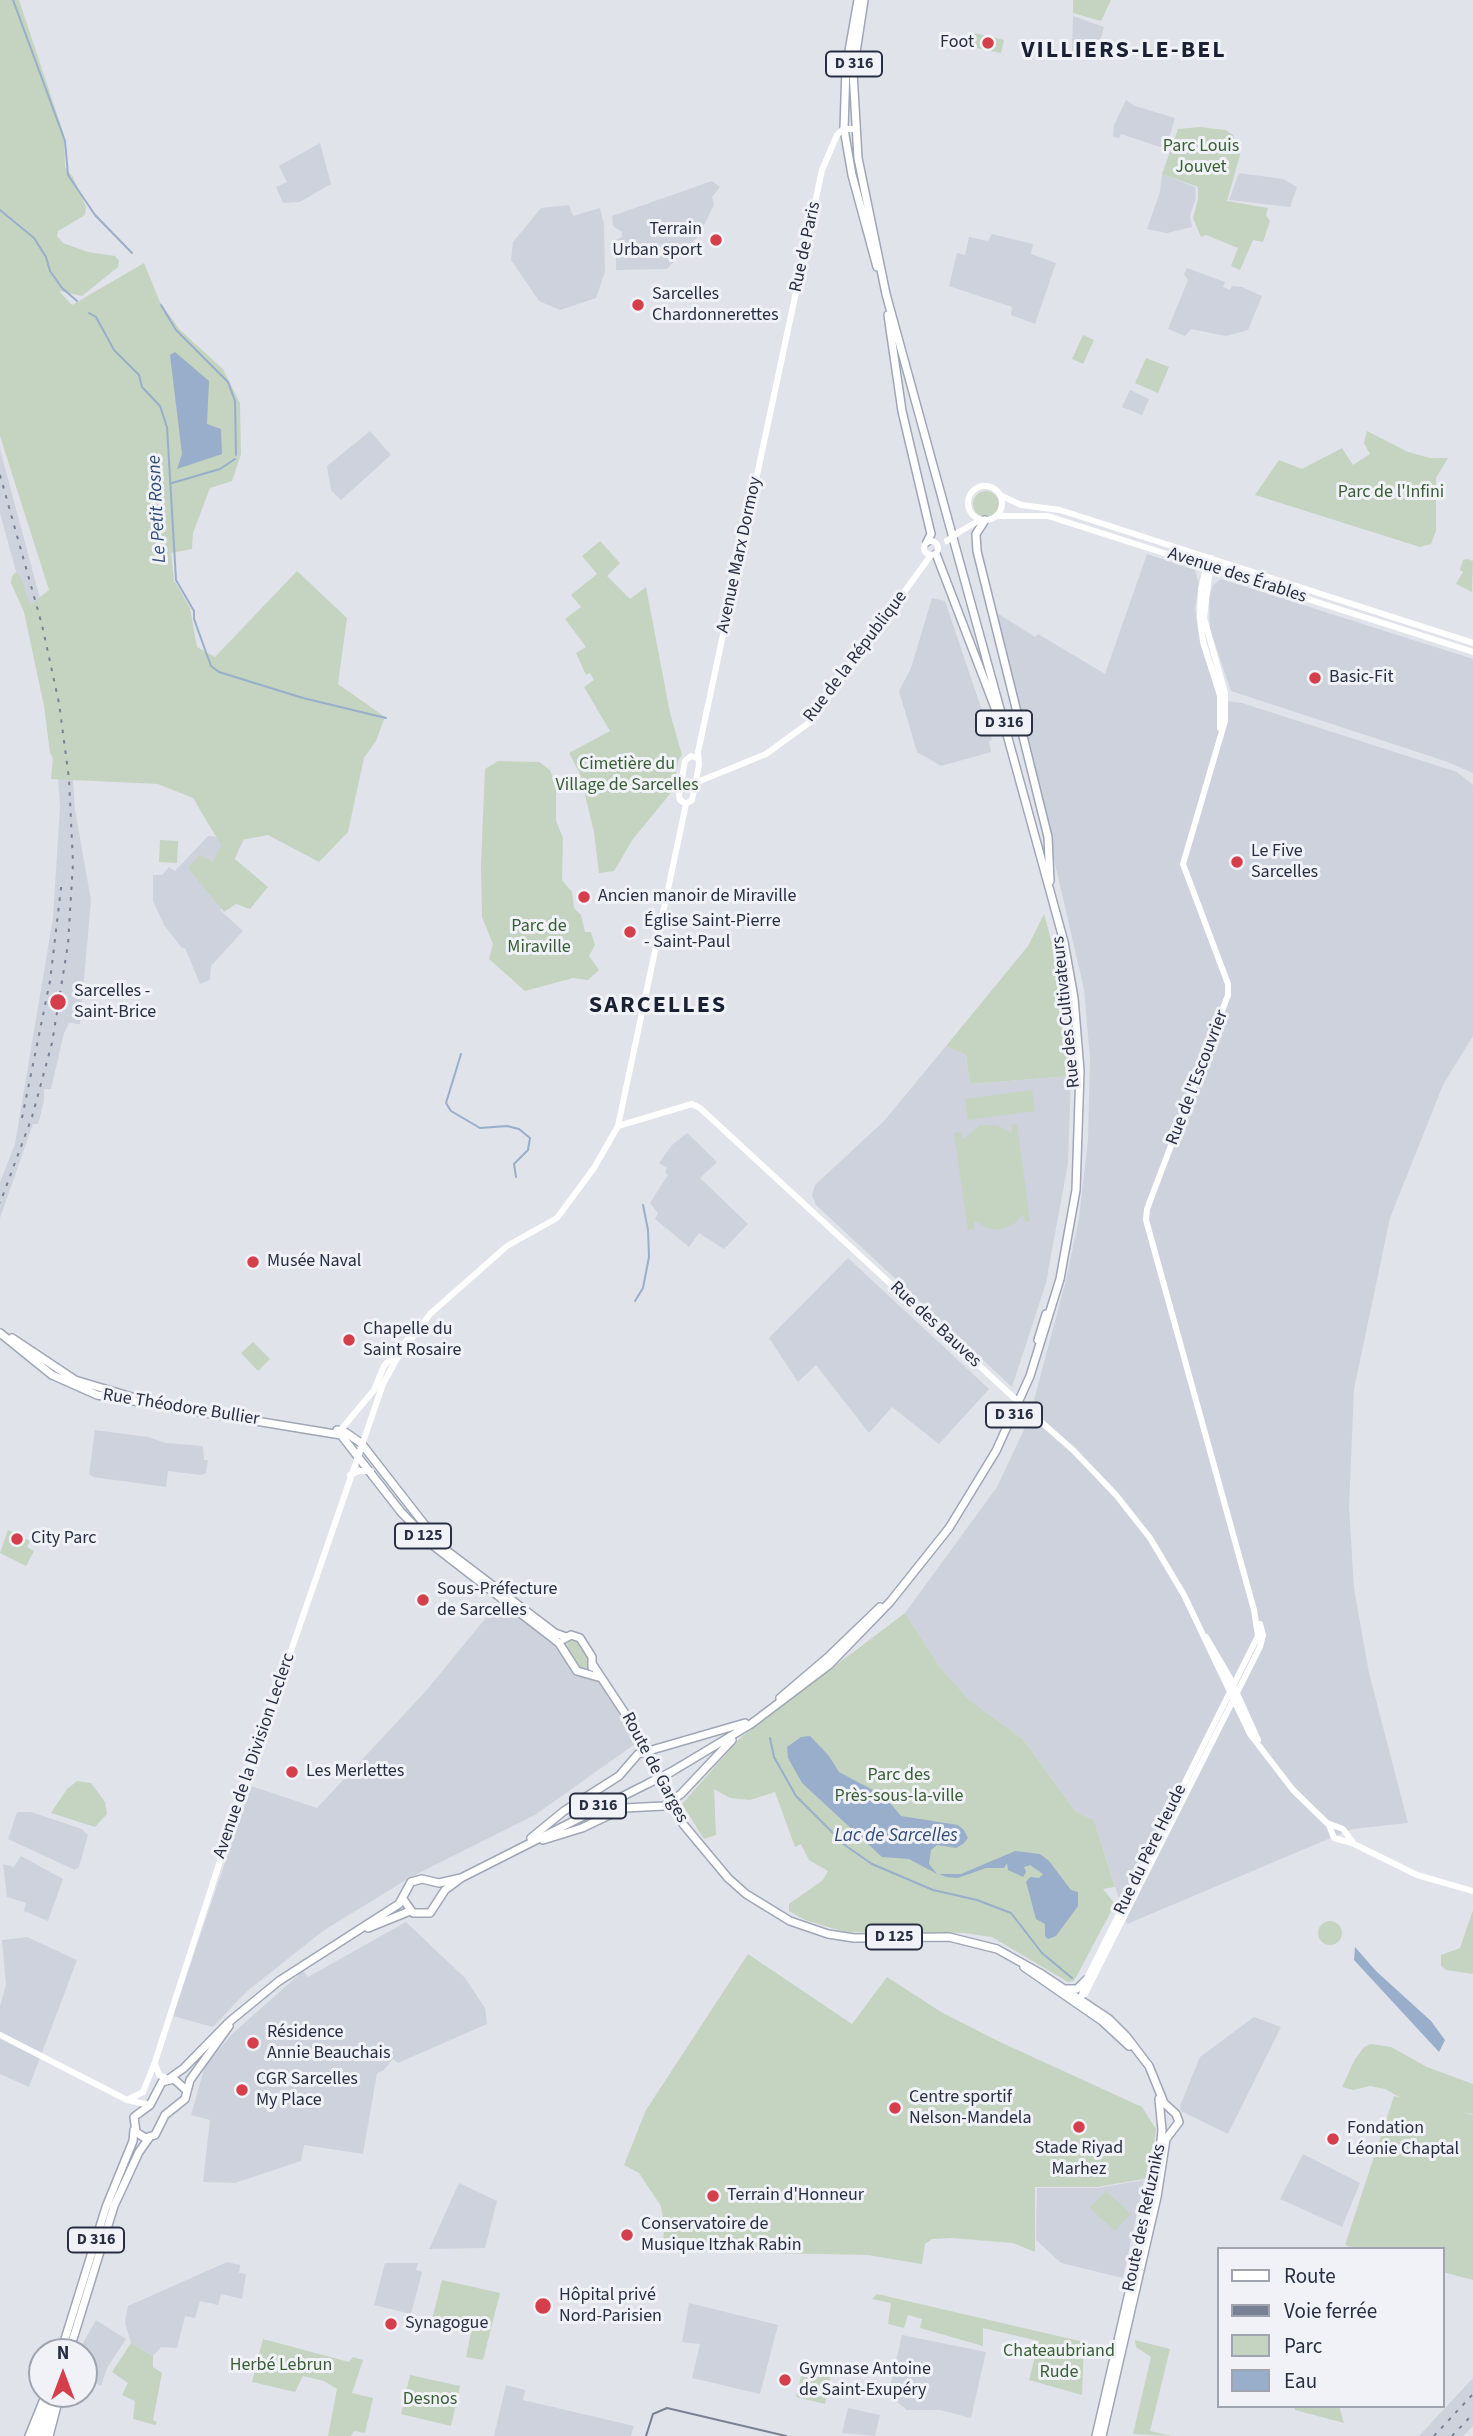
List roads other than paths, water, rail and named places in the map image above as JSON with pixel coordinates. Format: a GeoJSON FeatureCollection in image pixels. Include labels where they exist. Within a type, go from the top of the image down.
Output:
{"type":"FeatureCollection","features":[{"type":"Feature","properties":{"kind":"main road","name":"D 316"},"geometry":{"type":"LineString","coordinates":[[858,0],[846,68],[846,140],[873,256],[887,296]]}},
{"type":"Feature","properties":{"kind":"main road","name":"D 316"},"geometry":{"type":"LineString","coordinates":[[864,0],[853,72],[854,129],[887,296]]}},
{"type":"Feature","properties":{"kind":"main road"},"geometry":{"type":"LineString","coordinates":[[845,129],[854,129]]}},
{"type":"Feature","properties":{"kind":"main road","name":"Rue de Paris"},"geometry":{"type":"LineString","coordinates":[[784,352],[817,193],[832,144],[845,129]]}},
{"type":"Feature","properties":{"kind":"main road"},"geometry":{"type":"LineString","coordinates":[[832,144],[855,139]]}},
{"type":"Feature","properties":{"kind":"main road"},"geometry":{"type":"LineString","coordinates":[[887,296],[900,399],[931,534],[923,548],[932,553]]}},
{"type":"Feature","properties":{"kind":"main road","name":"Rue des Cultivateurs"},"geometry":{"type":"LineString","coordinates":[[513,1851],[737,1734],[829,1665],[914,1575],[976,1485],[1024,1391],[1060,1279],[1073,1211],[1080,1150],[1081,1092],[1077,1024],[1067,958],[887,296]]}},
{"type":"Feature","properties":{"kind":"main road","name":"Avenue Marx Dormoy"},"geometry":{"type":"LineString","coordinates":[[697,758],[784,352]]}},
{"type":"Feature","properties":{"kind":"main road"},"geometry":{"type":"LineString","coordinates":[[932,553],[966,527],[998,516],[1002,496],[994,488],[980,486],[969,496],[970,511],[966,527]]}},
{"type":"Feature","properties":{"kind":"main road","name":"Avenue des Érables"},"geometry":{"type":"LineString","coordinates":[[1002,496],[1021,505],[1060,510],[1210,564],[1473,652]]}},
{"type":"Feature","properties":{"kind":"main road"},"geometry":{"type":"LineString","coordinates":[[970,511],[982,520]]}},
{"type":"Feature","properties":{"kind":"main road","name":"Avenue des Érables"},"geometry":{"type":"LineString","coordinates":[[998,516],[1048,516],[1172,555],[1246,569],[1473,643]]}},
{"type":"Feature","properties":{"kind":"main road"},"geometry":{"type":"LineString","coordinates":[[982,520],[976,534],[977,551],[1048,837],[1048,867],[1055,912]]}},
{"type":"Feature","properties":{"kind":"main road"},"geometry":{"type":"LineString","coordinates":[[927,542],[996,712],[1037,846]]}},
{"type":"Feature","properties":{"kind":"main road","name":"Rue de la République"},"geometry":{"type":"LineString","coordinates":[[695,783],[766,754],[810,722],[932,553]]}},
{"type":"Feature","properties":{"kind":"main road"},"geometry":{"type":"LineString","coordinates":[[1172,555],[1199,568],[1203,578]]}},
{"type":"Feature","properties":{"kind":"main road"},"geometry":{"type":"LineString","coordinates":[[1210,564],[1203,578],[1200,618],[1220,695],[1219,744]]}},
{"type":"Feature","properties":{"kind":"main road"},"geometry":{"type":"LineString","coordinates":[[1210,564],[1204,618],[1226,706],[1219,744]]}},
{"type":"Feature","properties":{"kind":"main road","name":"Rue de l'Escouvrier"},"geometry":{"type":"LineString","coordinates":[[1219,744],[1183,864],[1228,984],[1228,995],[1146,1217],[1263,1639],[1234,1696]]}},
{"type":"Feature","properties":{"kind":"main road"},"geometry":{"type":"LineString","coordinates":[[339,1432],[374,1390],[389,1360],[420,1326],[507,1246],[557,1218],[594,1168],[618,1126],[657,956],[686,804],[692,800],[699,765],[697,758],[691,756],[685,761],[679,798],[686,804]]}},
{"type":"Feature","properties":{"kind":"main road","name":"Rue des Cultivateurs"},"geometry":{"type":"LineString","coordinates":[[670,1770],[745,1723],[827,1658],[903,1580],[959,1505],[996,1441],[1023,1382],[1058,1270],[1075,1151],[1074,1048],[1058,922]]}},
{"type":"Feature","properties":{"kind":"main road","name":"Rue des Bauves"},"geometry":{"type":"LineString","coordinates":[[618,1126],[692,1104],[700,1108],[1073,1450],[1136,1519],[1174,1577],[1234,1696]]}},
{"type":"Feature","properties":{"kind":"main road","name":"Avenue de la Division Leclerc"},"geometry":{"type":"LineString","coordinates":[[127,2100],[142,2095],[153,2065],[357,1452],[383,1384],[420,1326]]}},
{"type":"Feature","properties":{"kind":"main road","name":"Rue Théodore Bullier"},"geometry":{"type":"LineString","coordinates":[[0,1331],[52,1374],[96,1395],[339,1432]]}},
{"type":"Feature","properties":{"kind":"main road","name":"D 125"},"geometry":{"type":"LineString","coordinates":[[339,1432],[361,1443],[442,1547],[555,1633],[566,1637]]}},
{"type":"Feature","properties":{"kind":"main road","name":"D 125"},"geometry":{"type":"LineString","coordinates":[[339,1432],[435,1548],[562,1646]]}},
{"type":"Feature","properties":{"kind":"main road"},"geometry":{"type":"LineString","coordinates":[[349,1475],[359,1471],[372,1471]]}},
{"type":"Feature","properties":{"kind":"main road","name":"Rue de l'Escouvrier"},"geometry":{"type":"LineString","coordinates":[[1234,1696],[1243,1670],[1258,1641],[1254,1609]]}},
{"type":"Feature","properties":{"kind":"main road","name":"Rue des Bauves"},"geometry":{"type":"LineString","coordinates":[[1200,1627],[1226,1672],[1234,1696]]}},
{"type":"Feature","properties":{"kind":"main road"},"geometry":{"type":"LineString","coordinates":[[562,1646],[566,1637]]}},
{"type":"Feature","properties":{"kind":"main road","name":"Route de Garges"},"geometry":{"type":"LineString","coordinates":[[566,1637],[580,1638],[592,1657],[601,1680],[622,1709],[670,1802],[690,1834],[728,1878],[770,1910],[798,1925],[828,1934],[861,1938],[957,1938],[989,1946],[1016,1960]]}},
{"type":"Feature","properties":{"kind":"main road","name":"Route de Garges"},"geometry":{"type":"LineString","coordinates":[[562,1646],[576,1669],[601,1680]]}},
{"type":"Feature","properties":{"kind":"main road"},"geometry":{"type":"LineString","coordinates":[[586,1672],[593,1664]]}},
{"type":"Feature","properties":{"kind":"main road"},"geometry":{"type":"LineString","coordinates":[[1226,1672],[1234,1674],[1243,1670]]}},
{"type":"Feature","properties":{"kind":"main road"},"geometry":{"type":"LineString","coordinates":[[1234,1696],[1244,1722],[1261,1748],[1293,1790],[1326,1822],[1357,1845],[1417,1875],[1473,1891]]}},
{"type":"Feature","properties":{"kind":"main road"},"geometry":{"type":"LineString","coordinates":[[1234,1696],[1261,1748]]}},
{"type":"Feature","properties":{"kind":"main road","name":"Rue du Père Heude"},"geometry":{"type":"LineString","coordinates":[[1081,2002],[1234,1696]]}},
{"type":"Feature","properties":{"kind":"main road","name":"Rue du Père Heude"},"geometry":{"type":"LineString","coordinates":[[1081,2002],[1087,1980],[1234,1696]]}},
{"type":"Feature","properties":{"kind":"main road"},"geometry":{"type":"LineString","coordinates":[[1220,1725],[1232,1717],[1244,1722]]}},
{"type":"Feature","properties":{"kind":"main road"},"geometry":{"type":"LineString","coordinates":[[513,1851],[564,1811],[619,1776],[633,1758],[645,1751],[745,1723]]}},
{"type":"Feature","properties":{"kind":"main road"},"geometry":{"type":"LineString","coordinates":[[513,1851],[582,1828],[624,1808],[660,1807],[670,1802],[737,1734]]}},
{"type":"Feature","properties":{"kind":"main road"},"geometry":{"type":"LineString","coordinates":[[1326,1822],[1335,1839],[1342,1834]]}},
{"type":"Feature","properties":{"kind":"main road"},"geometry":{"type":"LineString","coordinates":[[1333,1834],[1342,1834]]}},
{"type":"Feature","properties":{"kind":"main road","name":"D 316"},"geometry":{"type":"LineString","coordinates":[[439,1899],[445,1890],[461,1878],[513,1851]]}},
{"type":"Feature","properties":{"kind":"main road","name":"D 316"},"geometry":{"type":"LineString","coordinates":[[430,1881],[461,1878]]}},
{"type":"Feature","properties":{"kind":"main road"},"geometry":{"type":"LineString","coordinates":[[133,2119],[150,2105],[158,2089],[169,2078],[239,2015],[295,1969],[397,1906],[411,1882],[430,1881],[437,1889],[439,1899],[430,1913],[418,1914],[410,1911],[403,1899]]}},
{"type":"Feature","properties":{"kind":"main road"},"geometry":{"type":"LineString","coordinates":[[348,1937],[410,1911]]}},
{"type":"Feature","properties":{"kind":"main road","name":"D 125"},"geometry":{"type":"LineString","coordinates":[[1016,1960],[1036,1978],[1070,2000],[1081,2002]]}},
{"type":"Feature","properties":{"kind":"main road","name":"D 125"},"geometry":{"type":"LineString","coordinates":[[1016,1960],[1108,2019],[1131,2041],[1149,2066],[1166,2112]]}},
{"type":"Feature","properties":{"kind":"main road"},"geometry":{"type":"LineString","coordinates":[[1064,1989],[1075,1989],[1087,1980]]}},
{"type":"Feature","properties":{"kind":"main road"},"geometry":{"type":"LineString","coordinates":[[127,2100],[132,2108],[134,2129],[149,2138],[157,2133],[168,2112],[184,2100],[194,2075],[239,2015]]}},
{"type":"Feature","properties":{"kind":"main road"},"geometry":{"type":"LineString","coordinates":[[0,2035],[127,2100],[150,2105]]}},
{"type":"Feature","properties":{"kind":"main road"},"geometry":{"type":"LineString","coordinates":[[153,2065],[159,2075],[181,2082],[186,2090]]}},
{"type":"Feature","properties":{"kind":"main road"},"geometry":{"type":"LineString","coordinates":[[153,2065],[151,2078],[158,2089]]}},
{"type":"Feature","properties":{"kind":"main road","name":"Route des Refuzniks"},"geometry":{"type":"LineString","coordinates":[[1166,2112],[1179,2119],[1178,2125],[1171,2129],[1129,2309],[1159,2162],[1161,2125],[1166,2112]]}},
{"type":"Feature","properties":{"kind":"main road"},"geometry":{"type":"LineString","coordinates":[[1161,2125],[1171,2129]]}},
{"type":"Feature","properties":{"kind":"main road","name":"D 316"},"geometry":{"type":"LineString","coordinates":[[65,2338],[106,2207],[134,2141],[134,2129]]}},
{"type":"Feature","properties":{"kind":"main road","name":"D 316"},"geometry":{"type":"LineString","coordinates":[[73,2338],[114,2206],[139,2152],[149,2138]]}},
{"type":"Feature","properties":{"kind":"main road"},"geometry":{"type":"LineString","coordinates":[[1096,2436],[1129,2309]]}},
{"type":"Feature","properties":{"kind":"main road"},"geometry":{"type":"LineString","coordinates":[[1102,2436],[1129,2309]]}},
{"type":"Feature","properties":{"kind":"main road"},"geometry":{"type":"LineString","coordinates":[[29,2436],[41,2408]]}},
{"type":"Feature","properties":{"kind":"main road"},"geometry":{"type":"LineString","coordinates":[[35,2436],[43,2408]]}},
{"type":"Feature","properties":{"kind":"main road"},"geometry":{"type":"LineString","coordinates":[[42,2436],[53,2408]]}},
{"type":"Feature","properties":{"kind":"main road"},"geometry":{"type":"LineString","coordinates":[[49,2436],[55,2408]]}},
{"type":"Feature","properties":{"kind":"water"},"geometry":{"type":"Polygon","coordinates":[[[175,352],[209,381],[207,424],[221,429],[222,454],[177,469],[182,454],[170,355],[175,352]]]}},
{"type":"Feature","properties":{"kind":"water","name":"Lac de Sarcelles"},"geometry":{"type":"Polygon","coordinates":[[[810,1736],[829,1756],[839,1772],[884,1796],[901,1816],[958,1825],[968,1838],[956,1848],[937,1845],[931,1850],[929,1864],[937,1874],[909,1859],[882,1857],[802,1783],[788,1758],[787,1747],[801,1737],[810,1736]]]}},
{"type":"Feature","properties":{"kind":"water"},"geometry":{"type":"Polygon","coordinates":[[[1015,1851],[1040,1854],[1049,1861],[1071,1890],[1078,1892],[1078,1906],[1056,1936],[1048,1939],[1045,1936],[1045,1924],[1036,1919],[1026,1882],[1030,1877],[1039,1878],[1043,1874],[1030,1865],[1024,1867],[1026,1872],[1023,1877],[1008,1870],[1007,1863],[1004,1868],[986,1868],[958,1878],[939,1874],[961,1874],[1015,1851]]]}},
{"type":"Feature","properties":{"kind":"water"},"geometry":{"type":"Polygon","coordinates":[[[1355,1947],[1376,1971],[1431,2021],[1445,2040],[1439,2052],[1354,1960],[1355,1947]]]}},
{"type":"Feature","properties":{"kind":"waterway","name":"Le Petit Rosne"},"geometry":{"type":"LineString","coordinates":[[13,0],[65,141],[68,175],[95,215],[132,253]]}},
{"type":"Feature","properties":{"kind":"waterway","name":"Le Petit Rosne"},"geometry":{"type":"LineString","coordinates":[[0,210],[34,238],[46,257],[50,271],[62,288],[77,301]]}},
{"type":"Feature","properties":{"kind":"waterway"},"geometry":{"type":"LineString","coordinates":[[161,305],[176,330],[228,382],[235,401],[236,455]]}},
{"type":"Feature","properties":{"kind":"waterway","name":"Le Petit Rosne"},"geometry":{"type":"LineString","coordinates":[[89,313],[96,317],[114,350],[139,375],[142,387],[160,406],[167,427],[176,580],[194,611],[194,619],[211,666],[219,672],[303,698],[386,718]]}},
{"type":"Feature","properties":{"kind":"waterway"},"geometry":{"type":"LineString","coordinates":[[172,483],[220,469],[235,459]]}},
{"type":"Feature","properties":{"kind":"waterway","name":"Le Petit Rosne"},"geometry":{"type":"LineString","coordinates":[[461,1054],[446,1103],[451,1111],[480,1128],[507,1126],[519,1129],[530,1138],[528,1150],[514,1164],[516,1177]]}},
{"type":"Feature","properties":{"kind":"waterway"},"geometry":{"type":"LineString","coordinates":[[635,1301],[643,1288],[649,1257],[648,1230],[643,1205]]}},
{"type":"Feature","properties":{"kind":"waterway","name":"Le Petit Rosne"},"geometry":{"type":"LineString","coordinates":[[770,1738],[774,1757],[796,1796],[846,1846],[872,1864],[933,1890],[977,1900],[1011,1913],[1042,1953],[1072,1978]]}},
{"type":"Feature","properties":{"kind":"tram line"},"geometry":{"type":"LineString","coordinates":[[646,2436],[653,2414],[667,2408],[786,2436]]}},
{"type":"Feature","properties":{"kind":"railway"},"geometry":{"type":"LineString","coordinates":[[0,475],[42,625],[59,703],[69,779],[73,863],[68,944],[52,1043],[32,1117],[0,1203]]}},
{"type":"Feature","properties":{"kind":"railway"},"geometry":{"type":"LineString","coordinates":[[22,1118],[50,981],[62,880]]}},
{"type":"Feature","properties":{"kind":"railway"},"geometry":{"type":"LineString","coordinates":[[1434,2436],[1473,2394]]}},
{"type":"Feature","properties":{"kind":"railway"},"geometry":{"type":"LineString","coordinates":[[1452,2436],[1473,2414]]}},
{"type":"Feature","properties":{"kind":"place","name":"Foot"},"geometry":{"type":"Point","coordinates":[988,43]}},
{"type":"Feature","properties":{"kind":"place","name":"Terrain Urban sport"},"geometry":{"type":"Point","coordinates":[716,240]}},
{"type":"Feature","properties":{"kind":"place","name":"Sarcelles Chardonnerettes"},"geometry":{"type":"Point","coordinates":[638,305]}},
{"type":"Feature","properties":{"kind":"place","name":"Basic-Fit"},"geometry":{"type":"Point","coordinates":[1315,678]}},
{"type":"Feature","properties":{"kind":"place","name":"Le Five Sarcelles"},"geometry":{"type":"Point","coordinates":[1237,862]}},
{"type":"Feature","properties":{"kind":"place","name":"Ancien manoir de Miraville"},"geometry":{"type":"Point","coordinates":[584,897]}},
{"type":"Feature","properties":{"kind":"place","name":"Église Saint-Pierre - Saint-Paul"},"geometry":{"type":"Point","coordinates":[630,932]}},
{"type":"Feature","properties":{"kind":"place","name":"Sarcelles - Saint-Brice"},"geometry":{"type":"Point","coordinates":[58,1002]}},
{"type":"Feature","properties":{"kind":"place","name":"Musée Naval"},"geometry":{"type":"Point","coordinates":[253,1262]}},
{"type":"Feature","properties":{"kind":"place","name":"Chapelle du Saint Rosaire"},"geometry":{"type":"Point","coordinates":[349,1340]}},
{"type":"Feature","properties":{"kind":"place","name":"City Parc"},"geometry":{"type":"Point","coordinates":[17,1539]}},
{"type":"Feature","properties":{"kind":"place","name":"Sous-Préfecture de Sarcelles"},"geometry":{"type":"Point","coordinates":[423,1600]}},
{"type":"Feature","properties":{"kind":"place","name":"Les Merlettes"},"geometry":{"type":"Point","coordinates":[292,1772]}},
{"type":"Feature","properties":{"kind":"place","name":"Résidence Annie Beauchais"},"geometry":{"type":"Point","coordinates":[253,2043]}},
{"type":"Feature","properties":{"kind":"place","name":"CGR Sarcelles My Place"},"geometry":{"type":"Point","coordinates":[242,2090]}},
{"type":"Feature","properties":{"kind":"place","name":"Centre sportif Nelson-Mandela"},"geometry":{"type":"Point","coordinates":[895,2108]}},
{"type":"Feature","properties":{"kind":"place","name":"Stade Riyad Marhez"},"geometry":{"type":"Point","coordinates":[1079,2127]}},
{"type":"Feature","properties":{"kind":"place","name":"Fondation Léonie Chaptal"},"geometry":{"type":"Point","coordinates":[1333,2139]}},
{"type":"Feature","properties":{"kind":"place","name":"Terrain d'Honneur"},"geometry":{"type":"Point","coordinates":[713,2196]}},
{"type":"Feature","properties":{"kind":"place","name":"Conservatoire de Musique Itzhak Rabin"},"geometry":{"type":"Point","coordinates":[627,2235]}},
{"type":"Feature","properties":{"kind":"place","name":"Hôpital privé Nord-Parisien"},"geometry":{"type":"Point","coordinates":[543,2306]}},
{"type":"Feature","properties":{"kind":"place","name":"Synagogue"},"geometry":{"type":"Point","coordinates":[391,2324]}},
{"type":"Feature","properties":{"kind":"place","name":"Gymnase Antoine de Saint-Exupéry"},"geometry":{"type":"Point","coordinates":[785,2380]}},
{"type":"Feature","properties":{"kind":"district","name":"VILLIERS-LE-BEL"},"geometry":{"type":"Point","coordinates":[1124,52]}},
{"type":"Feature","properties":{"kind":"district","name":"SARCELLES"},"geometry":{"type":"Point","coordinates":[658,1007]}},
{"type":"Feature","properties":{"kind":"park label","name":"Parc Louis Jouvet"},"geometry":{"type":"Point","coordinates":[1201,157]}},
{"type":"Feature","properties":{"kind":"park label","name":"Parc de l'Infini"},"geometry":{"type":"Point","coordinates":[1391,493]}},
{"type":"Feature","properties":{"kind":"park label","name":"Cimetière du Village de Sarcelles"},"geometry":{"type":"Point","coordinates":[627,775]}},
{"type":"Feature","properties":{"kind":"park label","name":"Parc de Miraville"},"geometry":{"type":"Point","coordinates":[539,937]}},
{"type":"Feature","properties":{"kind":"park label","name":"Parc des Près-sous-la-ville"},"geometry":{"type":"Point","coordinates":[899,1786]}},
{"type":"Feature","properties":{"kind":"park label","name":"Chateaubriand Rude"},"geometry":{"type":"Point","coordinates":[1059,2362]}},
{"type":"Feature","properties":{"kind":"park label","name":"Herbé Lebrun"},"geometry":{"type":"Point","coordinates":[281,2366]}},
{"type":"Feature","properties":{"kind":"park label","name":"Desnos"},"geometry":{"type":"Point","coordinates":[430,2400]}}]}
